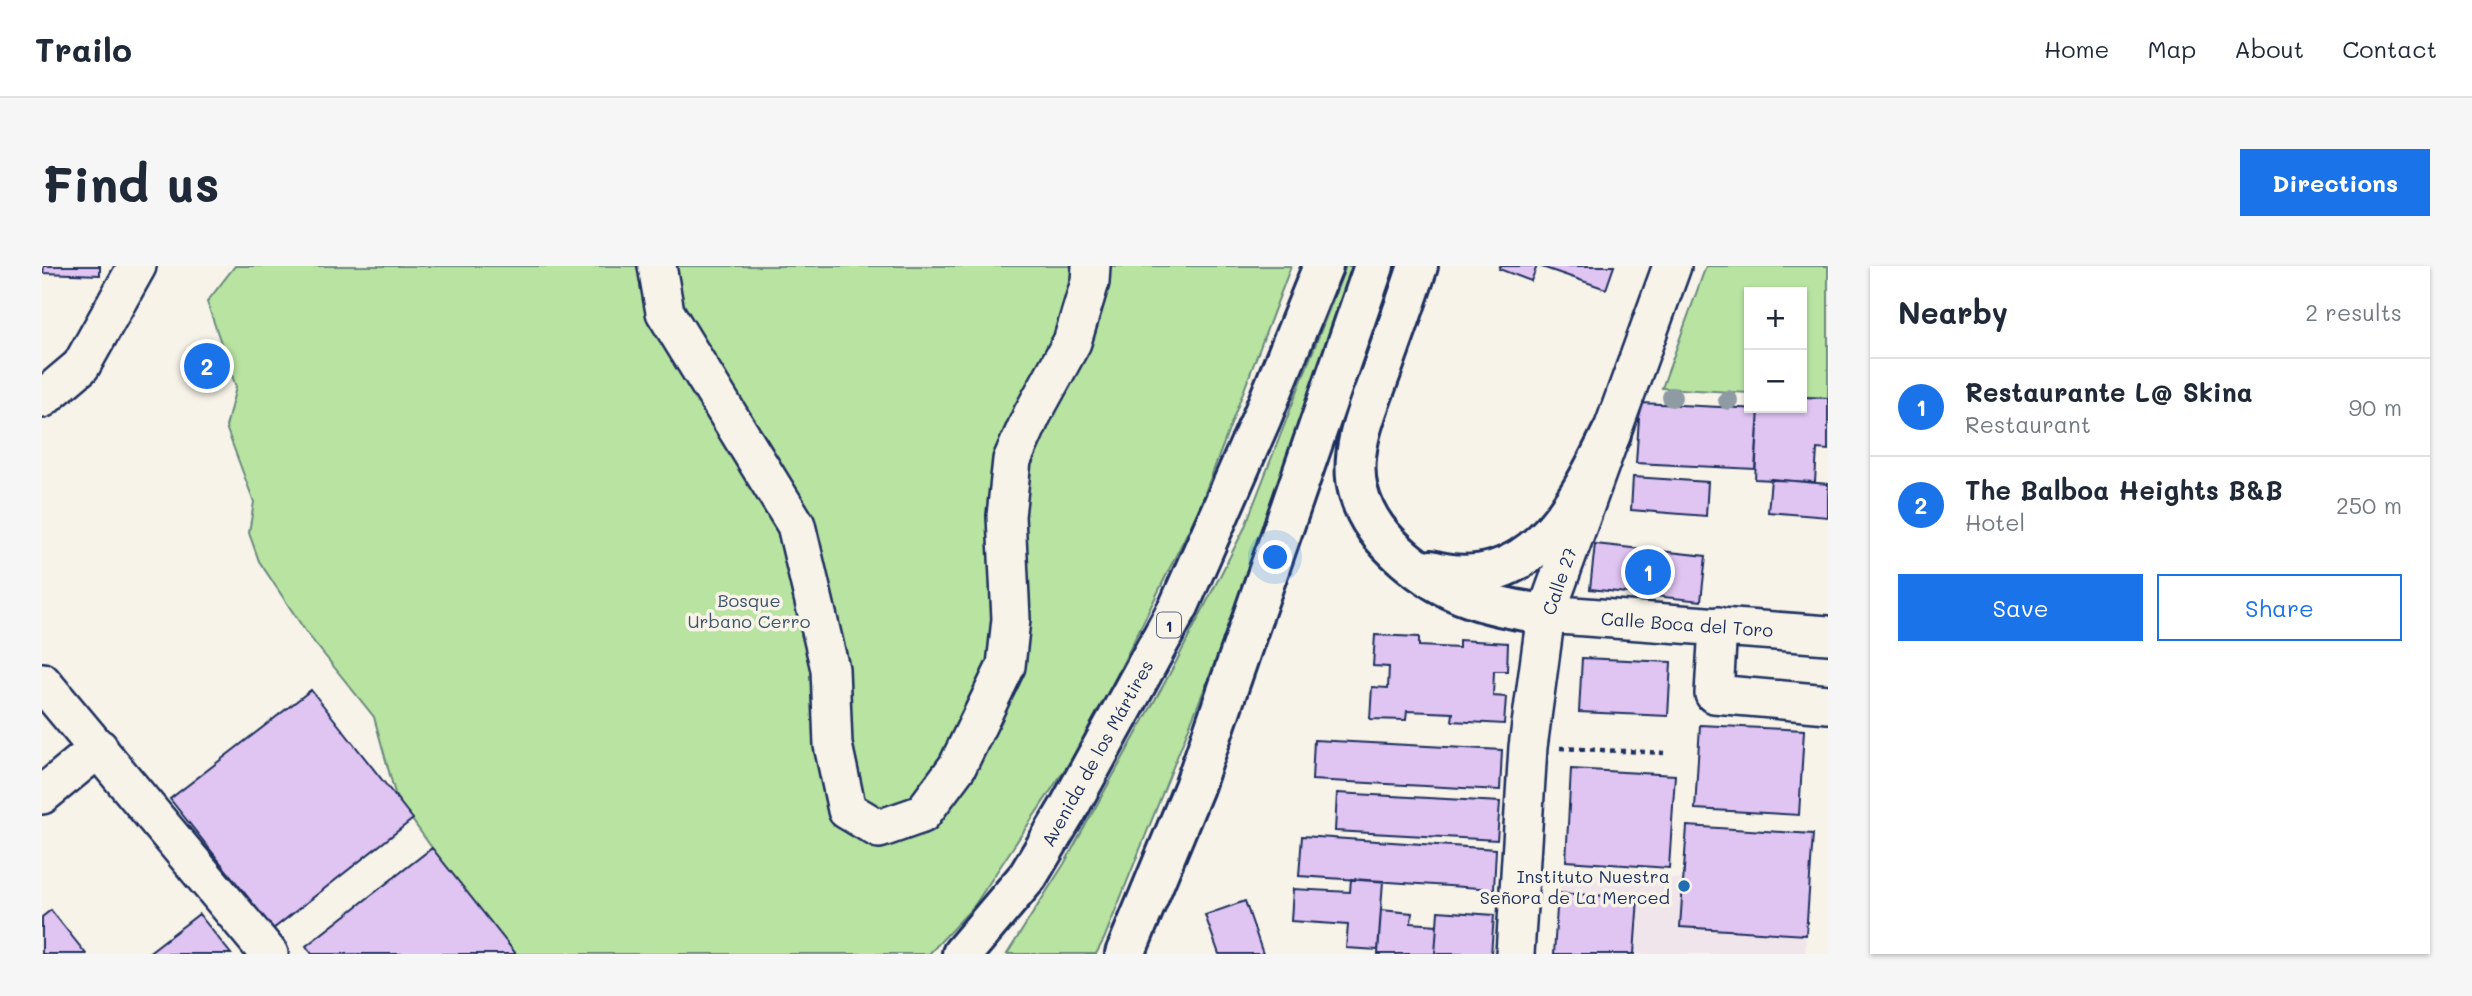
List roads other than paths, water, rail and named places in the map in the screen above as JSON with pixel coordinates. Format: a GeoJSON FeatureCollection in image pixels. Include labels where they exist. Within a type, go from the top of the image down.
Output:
{"type":"FeatureCollection","features":[{"type":"Feature","properties":{"kind":"highway","name":"Avenida de los Mártires"},"geometry":{"type":"LineString","coordinates":[[962,954],[1028,876],[1068,809],[1179,606],[1262,418],[1323,266]]}},
{"type":"Feature","properties":{"kind":"highway"},"geometry":{"type":"LineString","coordinates":[[1125,954],[1194,787],[1374,266]]}},
{"type":"Feature","properties":{"kind":"highway"},"geometry":{"type":"LineString","coordinates":[[1418,266],[1362,429],[1356,470],[1357,488],[1370,520],[1387,544],[1423,575],[1457,594],[1512,610],[1546,614]]}},
{"type":"Feature","properties":{"kind":"highway"},"geometry":{"type":"LineString","coordinates":[[1405,559],[1429,570],[1467,576],[1499,570],[1512,564],[1538,545],[1563,518],[1592,473],[1611,434]]}},
{"type":"Feature","properties":{"kind":"highway"},"geometry":{"type":"LineString","coordinates":[[982,954],[1003,924],[1028,876]]}},
{"type":"Feature","properties":{"kind":"street"},"geometry":{"type":"LineString","coordinates":[[42,399],[81,366],[137,266]]}},
{"type":"Feature","properties":{"kind":"street"},"geometry":{"type":"LineString","coordinates":[[657,266],[665,312],[796,525],[830,669],[833,746],[847,810],[879,829],[922,814],[957,767],[1006,666],[1011,619],[1006,516],[1012,460],[1032,415],[1072,342],[1090,282],[1091,266]]}},
{"type":"Feature","properties":{"kind":"street","name":"Calle 27"},"geometry":{"type":"LineString","coordinates":[[1514,954],[1528,747],[1546,614],[1672,266]]}},
{"type":"Feature","properties":{"kind":"street","name":"Calle Boca del Toro"},"geometry":{"type":"LineString","coordinates":[[1546,614],[1828,635]]}},
{"type":"Feature","properties":{"kind":"street"},"geometry":{"type":"LineString","coordinates":[[1718,626],[1714,694],[1828,704]]}},
{"type":"Feature","properties":{"kind":"street"},"geometry":{"type":"LineString","coordinates":[[42,682],[269,954]]}},
{"type":"Feature","properties":{"kind":"street"},"geometry":{"type":"LineString","coordinates":[[42,795],[99,748]]}},
{"type":"Feature","properties":{"kind":"place","name":"The Balboa Heights B&B"},"geometry":{"type":"Point","coordinates":[207,366]}},
{"type":"Feature","properties":{"kind":"place","name":"Restaurante L@ Skina"},"geometry":{"type":"Point","coordinates":[1648,572]}},
{"type":"Feature","properties":{"kind":"place","name":"Instituto Nuestra Señora de La Merced"},"geometry":{"type":"Point","coordinates":[1684,886]}},
{"type":"Feature","properties":{"kind":"park label","name":"Bosque Urbano Cerro"},"geometry":{"type":"Point","coordinates":[749,610]}}]}
